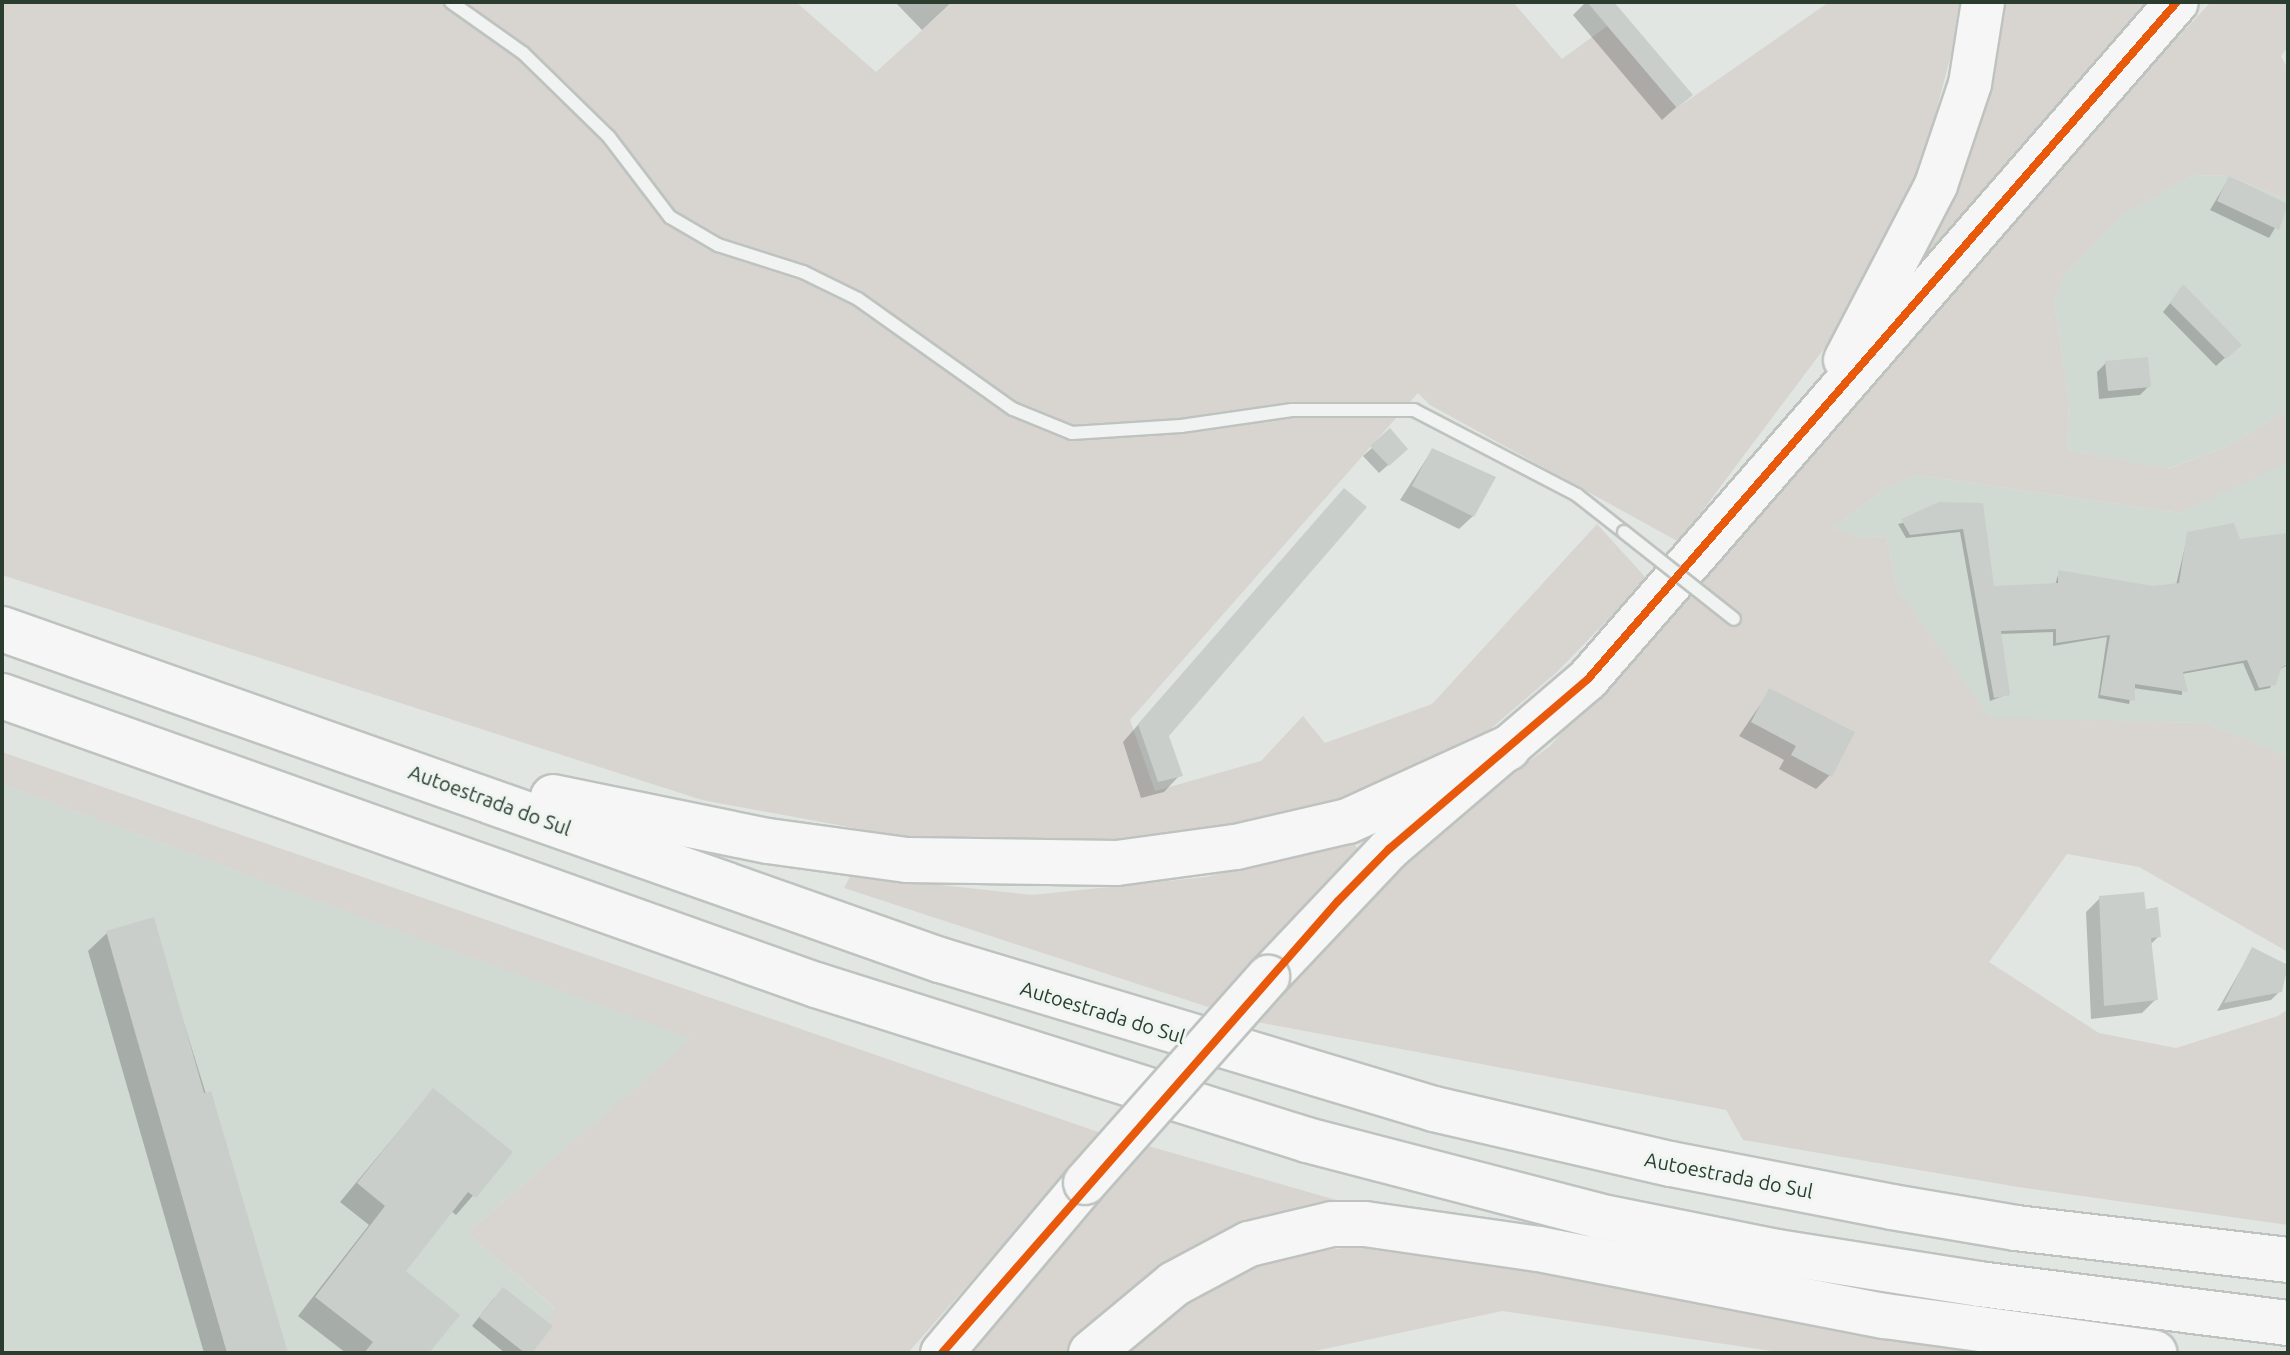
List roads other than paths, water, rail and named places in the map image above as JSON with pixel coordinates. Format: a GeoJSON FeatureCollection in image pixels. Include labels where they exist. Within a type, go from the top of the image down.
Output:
{"type":"FeatureCollection","features":[{"type":"Feature","properties":{"kind":"highway","name":"Autoestrada do Sul"},"geometry":{"type":"LineString","coordinates":[[2,629],[940,960],[1434,1109],[1656,1161],[1892,1207],[2016,1228],[2288,1260]]}},
{"type":"Feature","properties":{"kind":"highway"},"geometry":{"type":"LineString","coordinates":[[2,696],[816,985],[1307,1140],[1598,1216],[1777,1252],[1993,1286],[2288,1323]]}},
{"type":"Feature","properties":{"kind":"highway"},"geometry":{"type":"LineString","coordinates":[[334,744],[636,817],[768,841],[907,860],[1060,864],[1117,863],[1287,838],[1348,821],[1508,748]]}},
{"type":"Feature","properties":{"kind":"highway"},"geometry":{"type":"LineString","coordinates":[[1307,1140],[1380,1189],[1539,1249]]}},
{"type":"Feature","properties":{"kind":"highway"},"geometry":{"type":"LineString","coordinates":[[1091,1353],[1186,1277],[1249,1244],[1290,1232],[1365,1224],[1539,1249],[1742,1292],[2154,1353]]}},
{"type":"Feature","properties":{"kind":"main road"},"geometry":{"type":"LineString","coordinates":[[1815,421],[1936,185],[1970,84],[1983,2]]}},
{"type":"Feature","properties":{"kind":"main road"},"geometry":{"type":"LineString","coordinates":[[942,1353],[1085,1183],[1268,977],[1389,849],[1588,679],[2177,2]]}},
{"type":"Feature","properties":{"kind":"lane"},"geometry":{"type":"LineString","coordinates":[[451,2],[523,53],[609,137],[670,217],[718,245],[803,272],[858,299],[1013,409],[1072,433],[1181,426],[1292,410],[1414,410],[1577,495],[1734,619]]}}]}
